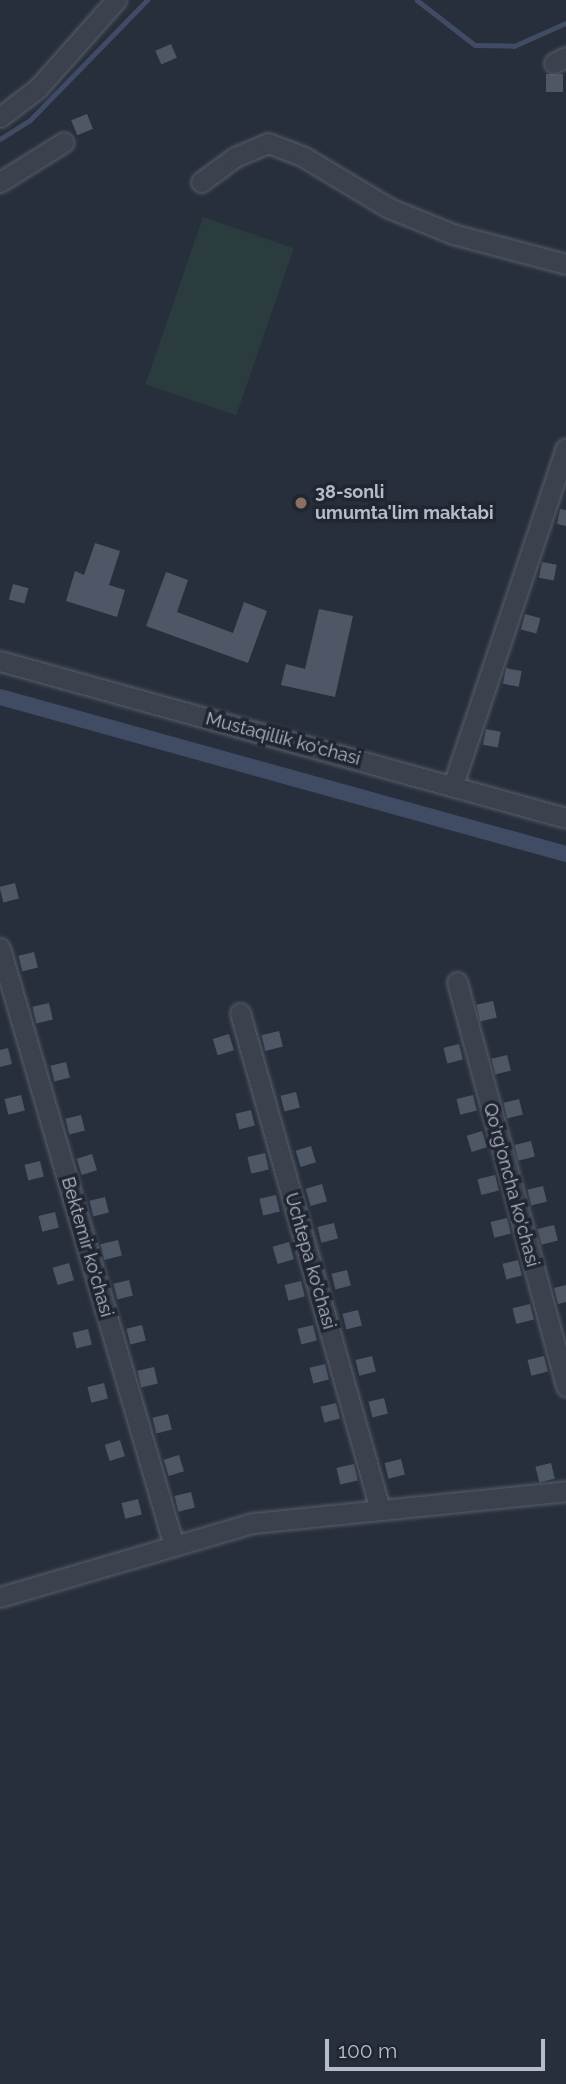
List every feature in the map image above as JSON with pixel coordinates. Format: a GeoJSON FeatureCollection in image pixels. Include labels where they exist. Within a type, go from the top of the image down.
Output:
{"type":"FeatureCollection","features":[{"type":"Feature","properties":{"kind":"street"},"geometry":{"type":"LineString","coordinates":[[0,117],[37,88],[116,0]]}},
{"type":"Feature","properties":{"kind":"street"},"geometry":{"type":"LineString","coordinates":[[0,182],[64,142]]}},
{"type":"Feature","properties":{"kind":"street"},"geometry":{"type":"LineString","coordinates":[[201,182],[235,157],[268,143],[304,156],[389,208],[453,234],[566,264]]}},
{"type":"Feature","properties":{"kind":"street"},"geometry":{"type":"LineString","coordinates":[[453,785],[566,448]]}},
{"type":"Feature","properties":{"kind":"street","name":"Mustaqillik ko'chasi"},"geometry":{"type":"LineString","coordinates":[[0,661],[566,818]]}},
{"type":"Feature","properties":{"kind":"street","name":"Bektemir ko'chasi"},"geometry":{"type":"LineString","coordinates":[[0,948],[174,1546]]}},
{"type":"Feature","properties":{"kind":"street","name":"Qo'rg'oncha ko'chasi"},"geometry":{"type":"LineString","coordinates":[[457,982],[566,1387]]}},
{"type":"Feature","properties":{"kind":"street","name":"Uchtepa ko'chasi"},"geometry":{"type":"LineString","coordinates":[[240,1013],[380,1509]]}},
{"type":"Feature","properties":{"kind":"street"},"geometry":{"type":"LineString","coordinates":[[0,1597],[253,1522],[566,1491]]}},
{"type":"Feature","properties":{"kind":"shaded area"},"geometry":{"type":"Polygon","coordinates":[[[203,217],[294,248],[236,416],[145,384],[203,217]]]}},
{"type":"Feature","properties":{"kind":"building"},"geometry":{"type":"Polygon","coordinates":[[[171,44],[177,58],[161,64],[155,51],[171,44]]]}},
{"type":"Feature","properties":{"kind":"building"},"geometry":{"type":"Polygon","coordinates":[[[546,74],[563,74],[563,92],[546,92],[546,74]]]}},
{"type":"Feature","properties":{"kind":"building"},"geometry":{"type":"Polygon","coordinates":[[[87,114],[93,129],[77,135],[71,120],[87,114]]]}},
{"type":"Feature","properties":{"kind":"building"},"geometry":{"type":"Polygon","coordinates":[[[560,509],[566,510],[566,526],[557,524],[560,509]]]}},
{"type":"Feature","properties":{"kind":"building"},"geometry":{"type":"Polygon","coordinates":[[[95,543],[120,551],[109,585],[125,590],[117,617],[66,601],[75,571],[84,575],[95,543]]]}},
{"type":"Feature","properties":{"kind":"building"},"geometry":{"type":"Polygon","coordinates":[[[542,562],[557,565],[554,581],[539,578],[542,562]]]}},
{"type":"Feature","properties":{"kind":"building"},"geometry":{"type":"Polygon","coordinates":[[[166,572],[188,580],[177,612],[233,633],[244,602],[267,611],[248,663],[146,626],[166,572]]]}},
{"type":"Feature","properties":{"kind":"building"},"geometry":{"type":"Polygon","coordinates":[[[13,584],[28,588],[24,604],[9,599],[13,584]]]}},
{"type":"Feature","properties":{"kind":"building"},"geometry":{"type":"Polygon","coordinates":[[[319,609],[353,616],[335,697],[281,685],[286,664],[305,669],[319,609]]]}},
{"type":"Feature","properties":{"kind":"building"},"geometry":{"type":"Polygon","coordinates":[[[525,614],[540,618],[536,634],[521,629],[525,614]]]}},
{"type":"Feature","properties":{"kind":"building"},"geometry":{"type":"Polygon","coordinates":[[[506,668],[522,671],[519,687],[503,684],[506,668]]]}},
{"type":"Feature","properties":{"kind":"building"},"geometry":{"type":"Polygon","coordinates":[[[486,729],[501,732],[498,748],[483,745],[486,729]]]}},
{"type":"Feature","properties":{"kind":"building"},"geometry":{"type":"Polygon","coordinates":[[[15,883],[19,899],[3,902],[0,887],[15,883]]]}},
{"type":"Feature","properties":{"kind":"building"},"geometry":{"type":"Polygon","coordinates":[[[34,952],[38,968],[22,971],[18,956],[34,952]]]}},
{"type":"Feature","properties":{"kind":"building"},"geometry":{"type":"Polygon","coordinates":[[[493,1001],[497,1018],[480,1021],[476,1005],[493,1001]]]}},
{"type":"Feature","properties":{"kind":"building"},"geometry":{"type":"Polygon","coordinates":[[[49,1003],[53,1020],[36,1023],[32,1007],[49,1003]]]}},
{"type":"Feature","properties":{"kind":"building"},"geometry":{"type":"Polygon","coordinates":[[[279,1031],[283,1047],[265,1051],[262,1035],[279,1031]]]}},
{"type":"Feature","properties":{"kind":"building"},"geometry":{"type":"Polygon","coordinates":[[[229,1034],[234,1050],[218,1055],[213,1039],[229,1034]]]}},
{"type":"Feature","properties":{"kind":"building"},"geometry":{"type":"Polygon","coordinates":[[[459,1044],[463,1060],[447,1063],[443,1048],[459,1044]]]}},
{"type":"Feature","properties":{"kind":"building"},"geometry":{"type":"Polygon","coordinates":[[[8,1048],[12,1064],[0,1067],[0,1050],[8,1048]]]}},
{"type":"Feature","properties":{"kind":"building"},"geometry":{"type":"Polygon","coordinates":[[[507,1055],[511,1071],[495,1074],[491,1059],[507,1055]]]}},
{"type":"Feature","properties":{"kind":"building"},"geometry":{"type":"Polygon","coordinates":[[[66,1062],[70,1078],[54,1081],[50,1066],[66,1062]]]}},
{"type":"Feature","properties":{"kind":"building"},"geometry":{"type":"Polygon","coordinates":[[[296,1092],[300,1108],[284,1111],[280,1096],[296,1092]]]}},
{"type":"Feature","properties":{"kind":"building"},"geometry":{"type":"Polygon","coordinates":[[[21,1095],[25,1111],[8,1115],[5,1099],[21,1095]]]}},
{"type":"Feature","properties":{"kind":"building"},"geometry":{"type":"Polygon","coordinates":[[[473,1095],[477,1111],[460,1115],[457,1099],[473,1095]]]}},
{"type":"Feature","properties":{"kind":"building"},"geometry":{"type":"Polygon","coordinates":[[[519,1099],[523,1115],[507,1118],[503,1103],[519,1099]]]}},
{"type":"Feature","properties":{"kind":"building"},"geometry":{"type":"Polygon","coordinates":[[[251,1110],[255,1126],[239,1129],[235,1114],[251,1110]]]}},
{"type":"Feature","properties":{"kind":"building"},"geometry":{"type":"Polygon","coordinates":[[[81,1115],[85,1131],[69,1134],[65,1119],[81,1115]]]}},
{"type":"Feature","properties":{"kind":"building"},"geometry":{"type":"Polygon","coordinates":[[[482,1131],[487,1147],[472,1152],[467,1136],[482,1131]]]}},
{"type":"Feature","properties":{"kind":"building"},"geometry":{"type":"Polygon","coordinates":[[[531,1141],[535,1157],[518,1161],[515,1145],[531,1141]]]}},
{"type":"Feature","properties":{"kind":"building"},"geometry":{"type":"Polygon","coordinates":[[[311,1146],[316,1162],[301,1167],[296,1151],[311,1146]]]}},
{"type":"Feature","properties":{"kind":"building"},"geometry":{"type":"Polygon","coordinates":[[[265,1153],[269,1170],[251,1174],[247,1157],[265,1153]]]}},
{"type":"Feature","properties":{"kind":"building"},"geometry":{"type":"Polygon","coordinates":[[[92,1154],[97,1170],[82,1175],[77,1159],[92,1154]]]}},
{"type":"Feature","properties":{"kind":"building"},"geometry":{"type":"Polygon","coordinates":[[[40,1161],[44,1177],[28,1180],[24,1165],[40,1161]]]}},
{"type":"Feature","properties":{"kind":"building"},"geometry":{"type":"Polygon","coordinates":[[[495,1175],[499,1191],[481,1195],[478,1179],[495,1175]]]}},
{"type":"Feature","properties":{"kind":"building"},"geometry":{"type":"Polygon","coordinates":[[[322,1184],[327,1201],[311,1206],[306,1189],[322,1184]]]}},
{"type":"Feature","properties":{"kind":"building"},"geometry":{"type":"Polygon","coordinates":[[[543,1186],[547,1202],[531,1205],[527,1190],[543,1186]]]}},
{"type":"Feature","properties":{"kind":"building"},"geometry":{"type":"Polygon","coordinates":[[[276,1195],[280,1212],[263,1215],[259,1199],[276,1195]]]}},
{"type":"Feature","properties":{"kind":"building"},"geometry":{"type":"Polygon","coordinates":[[[105,1197],[109,1213],[93,1216],[89,1201],[105,1197]]]}},
{"type":"Feature","properties":{"kind":"building"},"geometry":{"type":"Polygon","coordinates":[[[55,1212],[59,1228],[42,1232],[39,1216],[55,1212]]]}},
{"type":"Feature","properties":{"kind":"building"},"geometry":{"type":"Polygon","coordinates":[[[507,1218],[511,1234],[494,1238],[491,1222],[507,1218]]]}},
{"type":"Feature","properties":{"kind":"building"},"geometry":{"type":"Polygon","coordinates":[[[334,1223],[338,1239],[321,1243],[318,1227],[334,1223]]]}},
{"type":"Feature","properties":{"kind":"building"},"geometry":{"type":"Polygon","coordinates":[[[554,1225],[558,1241],[541,1245],[538,1229],[554,1225]]]}},
{"type":"Feature","properties":{"kind":"building"},"geometry":{"type":"Polygon","coordinates":[[[118,1240],[122,1256],[104,1260],[101,1244],[118,1240]]]}},
{"type":"Feature","properties":{"kind":"building"},"geometry":{"type":"Polygon","coordinates":[[[289,1242],[294,1259],[278,1264],[273,1247],[289,1242]]]}},
{"type":"Feature","properties":{"kind":"building"},"geometry":{"type":"Polygon","coordinates":[[[518,1260],[522,1276],[506,1279],[502,1264],[518,1260]]]}},
{"type":"Feature","properties":{"kind":"building"},"geometry":{"type":"Polygon","coordinates":[[[69,1263],[74,1280],[58,1285],[53,1268],[69,1263]]]}},
{"type":"Feature","properties":{"kind":"building"},"geometry":{"type":"Polygon","coordinates":[[[347,1270],[351,1286],[335,1289],[331,1274],[347,1270]]]}},
{"type":"Feature","properties":{"kind":"building"},"geometry":{"type":"Polygon","coordinates":[[[129,1280],[133,1296],[117,1299],[113,1284],[129,1280]]]}},
{"type":"Feature","properties":{"kind":"building"},"geometry":{"type":"Polygon","coordinates":[[[301,1281],[305,1297],[288,1301],[285,1285],[301,1281]]]}},
{"type":"Feature","properties":{"kind":"building"},"geometry":{"type":"Polygon","coordinates":[[[566,1285],[566,1302],[558,1304],[554,1288],[566,1285]]]}},
{"type":"Feature","properties":{"kind":"building"},"geometry":{"type":"Polygon","coordinates":[[[530,1304],[534,1320],[516,1324],[513,1308],[530,1304]]]}},
{"type":"Feature","properties":{"kind":"building"},"geometry":{"type":"Polygon","coordinates":[[[358,1310],[362,1326],[346,1329],[342,1314],[358,1310]]]}},
{"type":"Feature","properties":{"kind":"building"},"geometry":{"type":"Polygon","coordinates":[[[142,1325],[146,1341],[130,1344],[126,1329],[142,1325]]]}},
{"type":"Feature","properties":{"kind":"building"},"geometry":{"type":"Polygon","coordinates":[[[313,1325],[317,1341],[301,1344],[297,1329],[313,1325]]]}},
{"type":"Feature","properties":{"kind":"building"},"geometry":{"type":"Polygon","coordinates":[[[88,1329],[92,1345],[76,1348],[72,1333],[88,1329]]]}},
{"type":"Feature","properties":{"kind":"building"},"geometry":{"type":"Polygon","coordinates":[[[372,1356],[376,1372],[359,1376],[356,1360],[372,1356]]]}},
{"type":"Feature","properties":{"kind":"building"},"geometry":{"type":"Polygon","coordinates":[[[544,1356],[548,1372],[531,1376],[528,1360],[544,1356]]]}},
{"type":"Feature","properties":{"kind":"building"},"geometry":{"type":"Polygon","coordinates":[[[325,1364],[329,1380],[313,1383],[309,1368],[325,1364]]]}},
{"type":"Feature","properties":{"kind":"building"},"geometry":{"type":"Polygon","coordinates":[[[154,1367],[158,1384],[141,1387],[137,1371],[154,1367]]]}},
{"type":"Feature","properties":{"kind":"building"},"geometry":{"type":"Polygon","coordinates":[[[104,1383],[108,1399],[91,1403],[88,1387],[104,1383]]]}},
{"type":"Feature","properties":{"kind":"building"},"geometry":{"type":"Polygon","coordinates":[[[384,1398],[388,1414],[372,1417],[368,1402],[384,1398]]]}},
{"type":"Feature","properties":{"kind":"building"},"geometry":{"type":"Polygon","coordinates":[[[336,1403],[340,1419],[324,1422],[320,1407],[336,1403]]]}},
{"type":"Feature","properties":{"kind":"building"},"geometry":{"type":"Polygon","coordinates":[[[168,1414],[172,1430],[156,1433],[152,1418],[168,1414]]]}},
{"type":"Feature","properties":{"kind":"building"},"geometry":{"type":"Polygon","coordinates":[[[120,1440],[125,1456],[110,1461],[105,1445],[120,1440]]]}},
{"type":"Feature","properties":{"kind":"building"},"geometry":{"type":"Polygon","coordinates":[[[179,1455],[184,1471],[169,1476],[164,1460],[179,1455]]]}},
{"type":"Feature","properties":{"kind":"building"},"geometry":{"type":"Polygon","coordinates":[[[401,1459],[405,1475],[388,1479],[385,1463],[401,1459]]]}},
{"type":"Feature","properties":{"kind":"building"},"geometry":{"type":"Polygon","coordinates":[[[551,1463],[555,1479],[539,1482],[535,1467],[551,1463]]]}},
{"type":"Feature","properties":{"kind":"building"},"geometry":{"type":"Polygon","coordinates":[[[354,1464],[358,1481],[340,1485],[336,1468],[354,1464]]]}},
{"type":"Feature","properties":{"kind":"building"},"geometry":{"type":"Polygon","coordinates":[[[191,1492],[195,1508],[178,1512],[175,1496],[191,1492]]]}},
{"type":"Feature","properties":{"kind":"building"},"geometry":{"type":"Polygon","coordinates":[[[138,1499],[142,1515],[125,1519],[122,1503],[138,1499]]]}},
{"type":"Feature","properties":{"kind":"waterway"},"geometry":{"type":"LineString","coordinates":[[0,139],[29,121],[147,0]]}},
{"type":"Feature","properties":{"kind":"waterway"},"geometry":{"type":"LineString","coordinates":[[417,0],[475,45],[514,46],[566,23]]}},
{"type":"Feature","properties":{"kind":"waterway"},"geometry":{"type":"LineString","coordinates":[[0,697],[566,854]]}},
{"type":"Feature","properties":{"kind":"place","name":"38-sonli umumta'lim maktabi"},"geometry":{"type":"Point","coordinates":[301,503]}}]}
